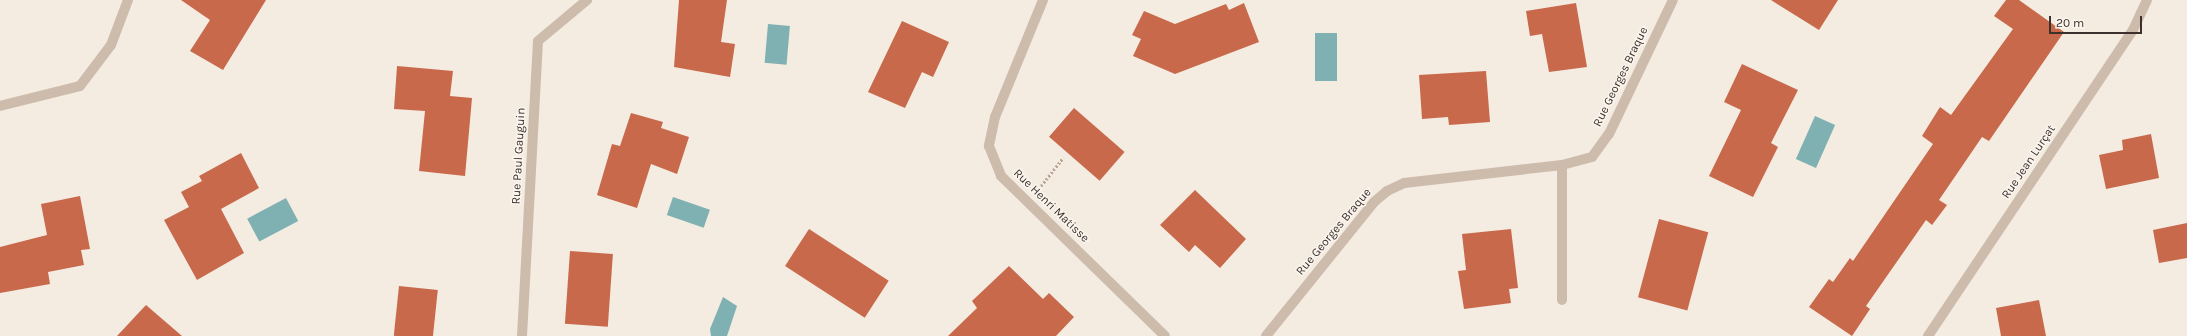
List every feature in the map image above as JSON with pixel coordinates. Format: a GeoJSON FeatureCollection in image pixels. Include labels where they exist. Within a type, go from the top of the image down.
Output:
{"type":"FeatureCollection","features":[{"type":"Feature","properties":{"kind":"street"},"geometry":{"type":"LineString","coordinates":[[0,106],[80,86],[112,45],[128,0]]}},
{"type":"Feature","properties":{"kind":"street","name":"Rue Paul Gauguin"},"geometry":{"type":"LineString","coordinates":[[522,336],[538,41],[587,0]]}},
{"type":"Feature","properties":{"kind":"street","name":"Rue Henri Matisse"},"geometry":{"type":"LineString","coordinates":[[1043,0],[995,117],[989,146],[1001,176],[1165,336]]}},
{"type":"Feature","properties":{"kind":"street","name":"Rue Georges Braque"},"geometry":{"type":"LineString","coordinates":[[1266,336],[1374,202],[1387,191],[1404,183],[1562,165],[1592,157],[1609,134],[1673,0]]}},
{"type":"Feature","properties":{"kind":"street","name":"Rue Jean Lurçat"},"geometry":{"type":"LineString","coordinates":[[1928,336],[2133,30],[2147,0]]}},
{"type":"Feature","properties":{"kind":"street"},"geometry":{"type":"LineString","coordinates":[[1562,165],[1562,300]]}},
{"type":"Feature","properties":{"kind":"path"},"geometry":{"type":"LineString","coordinates":[[1040,187],[1063,158]]}},
{"type":"Feature","properties":{"kind":"water"},"geometry":{"type":"Polygon","coordinates":[[[768,24],[790,26],[787,65],[765,63],[768,24]]]}},
{"type":"Feature","properties":{"kind":"water"},"geometry":{"type":"Polygon","coordinates":[[[1315,33],[1337,33],[1337,81],[1315,81],[1315,33]]]}},
{"type":"Feature","properties":{"kind":"water"},"geometry":{"type":"Polygon","coordinates":[[[1815,116],[1835,125],[1816,168],[1796,159],[1815,116]]]}},
{"type":"Feature","properties":{"kind":"water"},"geometry":{"type":"Polygon","coordinates":[[[673,197],[710,210],[704,228],[667,215],[673,197]]]}},
{"type":"Feature","properties":{"kind":"water"},"geometry":{"type":"Polygon","coordinates":[[[286,198],[298,221],[259,242],[247,219],[286,198]]]}},
{"type":"Feature","properties":{"kind":"water"},"geometry":{"type":"Polygon","coordinates":[[[723,297],[737,306],[727,336],[711,336],[710,329],[723,297]]]}},
{"type":"Feature","properties":{"kind":"building"},"geometry":{"type":"Polygon","coordinates":[[[181,0],[266,0],[223,70],[190,51],[210,20],[181,0]]]}},
{"type":"Feature","properties":{"kind":"building"},"geometry":{"type":"Polygon","coordinates":[[[679,0],[727,0],[721,42],[735,44],[730,77],[674,67],[679,0]]]}},
{"type":"Feature","properties":{"kind":"building"},"geometry":{"type":"Polygon","coordinates":[[[1771,0],[1838,0],[1819,30],[1771,0]]]}},
{"type":"Feature","properties":{"kind":"building"},"geometry":{"type":"Polygon","coordinates":[[[2006,0],[2019,0],[2064,32],[1989,141],[1982,137],[1939,200],[1947,205],[1932,225],[1926,220],[1866,306],[1870,309],[1852,336],[1809,307],[1829,279],[1833,282],[1850,258],[1853,261],[1933,144],[1922,136],[1940,107],[1951,115],[2013,29],[1994,16],[2006,0]]]}},
{"type":"Feature","properties":{"kind":"building"},"geometry":{"type":"Polygon","coordinates":[[[1244,3],[1259,42],[1175,74],[1133,56],[1141,39],[1132,35],[1144,11],[1175,24],[1226,4],[1229,10],[1244,3]]]}},
{"type":"Feature","properties":{"kind":"building"},"geometry":{"type":"Polygon","coordinates":[[[1576,3],[1587,67],[1549,72],[1542,34],[1530,36],[1526,11],[1576,3]]]}},
{"type":"Feature","properties":{"kind":"building"},"geometry":{"type":"Polygon","coordinates":[[[902,21],[949,42],[933,77],[922,72],[905,108],[868,92],[902,21]]]}},
{"type":"Feature","properties":{"kind":"building"},"geometry":{"type":"Polygon","coordinates":[[[1742,64],[1798,90],[1771,143],[1778,147],[1753,197],[1709,176],[1741,110],[1724,102],[1742,64]]]}},
{"type":"Feature","properties":{"kind":"building"},"geometry":{"type":"Polygon","coordinates":[[[397,66],[453,71],[450,96],[472,98],[465,176],[419,171],[425,111],[394,109],[397,66]]]}},
{"type":"Feature","properties":{"kind":"building"},"geometry":{"type":"Polygon","coordinates":[[[1486,71],[1490,122],[1449,125],[1448,117],[1422,119],[1419,75],[1486,71]]]}},
{"type":"Feature","properties":{"kind":"building"},"geometry":{"type":"Polygon","coordinates":[[[1074,108],[1125,152],[1100,181],[1049,137],[1074,108]]]}},
{"type":"Feature","properties":{"kind":"building"},"geometry":{"type":"Polygon","coordinates":[[[631,113],[663,122],[661,128],[689,137],[677,174],[651,164],[637,208],[597,195],[612,144],[620,146],[631,113]]]}},
{"type":"Feature","properties":{"kind":"building"},"geometry":{"type":"Polygon","coordinates":[[[2151,134],[2159,178],[2106,189],[2099,155],[2123,150],[2122,140],[2151,134]]]}},
{"type":"Feature","properties":{"kind":"building"},"geometry":{"type":"Polygon","coordinates":[[[241,153],[259,188],[221,209],[244,253],[197,280],[164,220],[189,207],[181,192],[202,181],[199,176],[241,153]]]}},
{"type":"Feature","properties":{"kind":"building"},"geometry":{"type":"Polygon","coordinates":[[[1195,190],[1246,239],[1220,268],[1195,245],[1189,252],[1160,225],[1195,190]]]}},
{"type":"Feature","properties":{"kind":"building"},"geometry":{"type":"Polygon","coordinates":[[[80,196],[90,249],[81,250],[84,265],[48,272],[50,284],[0,293],[0,247],[47,235],[41,204],[80,196]]]}},
{"type":"Feature","properties":{"kind":"building"},"geometry":{"type":"Polygon","coordinates":[[[1659,219],[1708,232],[1687,310],[1638,297],[1659,219]]]}},
{"type":"Feature","properties":{"kind":"building"},"geometry":{"type":"Polygon","coordinates":[[[2187,223],[2187,258],[2159,263],[2153,230],[2187,223]]]}},
{"type":"Feature","properties":{"kind":"building"},"geometry":{"type":"Polygon","coordinates":[[[809,229],[889,281],[865,318],[785,266],[809,229]]]}},
{"type":"Feature","properties":{"kind":"building"},"geometry":{"type":"Polygon","coordinates":[[[1511,229],[1518,288],[1509,289],[1511,303],[1464,309],[1458,271],[1466,270],[1462,234],[1511,229]]]}},
{"type":"Feature","properties":{"kind":"building"},"geometry":{"type":"Polygon","coordinates":[[[570,251],[613,254],[608,327],[565,324],[570,251]]]}},
{"type":"Feature","properties":{"kind":"building"},"geometry":{"type":"Polygon","coordinates":[[[1009,266],[1043,299],[1049,293],[1074,317],[1056,336],[948,336],[977,308],[972,301],[1009,266]]]}},
{"type":"Feature","properties":{"kind":"building"},"geometry":{"type":"Polygon","coordinates":[[[399,286],[438,290],[433,336],[394,336],[399,286]]]}},
{"type":"Feature","properties":{"kind":"building"},"geometry":{"type":"Polygon","coordinates":[[[2039,300],[2046,336],[2001,336],[1996,308],[2039,300]]]}},
{"type":"Feature","properties":{"kind":"building"},"geometry":{"type":"Polygon","coordinates":[[[146,305],[182,336],[117,336],[146,305]]]}}]}
